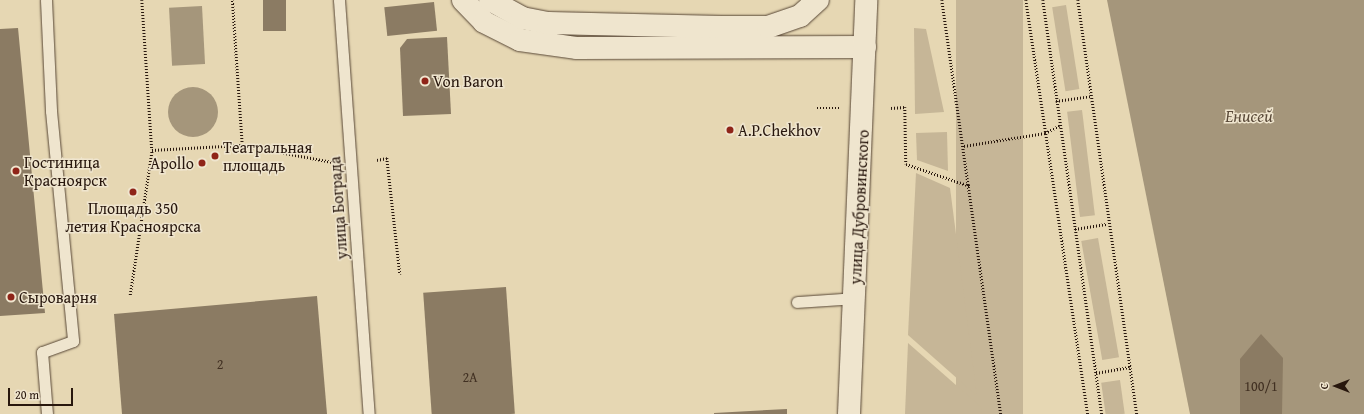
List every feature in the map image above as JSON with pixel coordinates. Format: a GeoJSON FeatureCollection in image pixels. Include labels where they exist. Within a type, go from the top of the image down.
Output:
{"type":"FeatureCollection","features":[{"type":"Feature","properties":{"kind":"main road"},"geometry":{"type":"LineString","coordinates":[[463,0],[484,22],[520,40],[577,48],[865,47]]}},
{"type":"Feature","properties":{"kind":"main road"},"geometry":{"type":"LineString","coordinates":[[490,0],[522,18],[548,23],[768,27],[800,16],[818,0]]}},
{"type":"Feature","properties":{"kind":"main road","name":"улица Дубровинского"},"geometry":{"type":"LineString","coordinates":[[849,414],[866,0]]}},
{"type":"Feature","properties":{"kind":"lane"},"geometry":{"type":"LineString","coordinates":[[46,0],[43,15],[73,341],[42,352],[47,414]]}},
{"type":"Feature","properties":{"kind":"lane","name":"улица Бограда"},"geometry":{"type":"LineString","coordinates":[[339,0],[369,414]]}},
{"type":"Feature","properties":{"kind":"lane"},"geometry":{"type":"LineString","coordinates":[[797,302],[854,298]]}},
{"type":"Feature","properties":{"kind":"path"},"geometry":{"type":"LineString","coordinates":[[130,295],[152,150],[142,0]]}},
{"type":"Feature","properties":{"kind":"path"},"geometry":{"type":"LineString","coordinates":[[232,0],[242,145]]}},
{"type":"Feature","properties":{"kind":"path"},"geometry":{"type":"LineString","coordinates":[[942,0],[970,186],[1001,414]]}},
{"type":"Feature","properties":{"kind":"path"},"geometry":{"type":"LineString","coordinates":[[1026,0],[1088,414]]}},
{"type":"Feature","properties":{"kind":"path"},"geometry":{"type":"LineString","coordinates":[[1044,0],[1059,126],[1102,414]]}},
{"type":"Feature","properties":{"kind":"path"},"geometry":{"type":"LineString","coordinates":[[1078,0],[1108,224],[1137,414]]}},
{"type":"Feature","properties":{"kind":"path"},"geometry":{"type":"LineString","coordinates":[[1056,101],[1091,96]]}},
{"type":"Feature","properties":{"kind":"path"},"geometry":{"type":"LineString","coordinates":[[817,108],[845,108]]}},
{"type":"Feature","properties":{"kind":"path"},"geometry":{"type":"LineString","coordinates":[[891,108],[905,108],[906,164],[970,186]]}},
{"type":"Feature","properties":{"kind":"path"},"geometry":{"type":"LineString","coordinates":[[964,146],[1045,133],[1059,126]]}},
{"type":"Feature","properties":{"kind":"path"},"geometry":{"type":"LineString","coordinates":[[152,150],[242,145],[332,162]]}},
{"type":"Feature","properties":{"kind":"path"},"geometry":{"type":"LineString","coordinates":[[377,160],[387,158],[400,274]]}},
{"type":"Feature","properties":{"kind":"path"},"geometry":{"type":"LineString","coordinates":[[1075,229],[1108,224]]}},
{"type":"Feature","properties":{"kind":"path"},"geometry":{"type":"LineString","coordinates":[[1096,373],[1129,367]]}},
{"type":"Feature","properties":{"kind":"shaded area"},"geometry":{"type":"Polygon","coordinates":[[[956,0],[1023,0],[1023,414],[956,414],[956,0]]]}},
{"type":"Feature","properties":{"kind":"shaded area"},"geometry":{"type":"Polygon","coordinates":[[[1066,5],[1079,89],[1065,91],[1052,7],[1066,5]]]}},
{"type":"Feature","properties":{"kind":"shaded area"},"geometry":{"type":"Polygon","coordinates":[[[914,28],[926,29],[944,112],[915,114],[914,28]]]}},
{"type":"Feature","properties":{"kind":"shaded area"},"geometry":{"type":"Polygon","coordinates":[[[1082,110],[1095,215],[1080,217],[1067,112],[1082,110]]]}},
{"type":"Feature","properties":{"kind":"shaded area"},"geometry":{"type":"Polygon","coordinates":[[[947,132],[948,171],[917,160],[916,133],[947,132]]]}},
{"type":"Feature","properties":{"kind":"shaded area"},"geometry":{"type":"Polygon","coordinates":[[[916,173],[950,188],[977,396],[908,335],[916,173]]]}},
{"type":"Feature","properties":{"kind":"shaded area"},"geometry":{"type":"Polygon","coordinates":[[[1098,238],[1119,357],[1102,360],[1081,241],[1098,238]]]}},
{"type":"Feature","properties":{"kind":"shaded area"},"geometry":{"type":"Polygon","coordinates":[[[908,343],[981,407],[982,414],[905,414],[908,343]]]}},
{"type":"Feature","properties":{"kind":"shaded area"},"geometry":{"type":"Polygon","coordinates":[[[1120,380],[1125,414],[1106,414],[1101,383],[1120,380]]]}},
{"type":"Feature","properties":{"kind":"water","name":"Енисей"},"geometry":{"type":"Polygon","coordinates":[[[1107,0],[1364,0],[1364,414],[1190,414],[1107,0]]]}},
{"type":"Feature","properties":{"kind":"water"},"geometry":{"type":"Polygon","coordinates":[[[202,6],[205,64],[172,66],[169,8],[202,6]]]}},
{"type":"Feature","properties":{"kind":"water"},"geometry":{"type":"Polygon","coordinates":[[[193,87],[202,89],[213,98],[218,112],[216,121],[207,132],[193,137],[184,135],[173,126],[168,112],[170,103],[179,92],[193,87]]]}},
{"type":"Feature","properties":{"kind":"building"},"geometry":{"type":"Polygon","coordinates":[[[263,0],[286,0],[286,31],[263,31],[263,0]]]}},
{"type":"Feature","properties":{"kind":"building"},"geometry":{"type":"Polygon","coordinates":[[[434,2],[437,31],[387,36],[384,7],[434,2]]]}},
{"type":"Feature","properties":{"kind":"building","name":"Гостиница Красноярск"},"geometry":{"type":"Polygon","coordinates":[[[18,28],[45,313],[0,316],[0,29],[18,28]]]}},
{"type":"Feature","properties":{"kind":"building","name":"Von Baron"},"geometry":{"type":"Polygon","coordinates":[[[447,37],[451,114],[403,116],[400,48],[407,39],[447,37]]]}},
{"type":"Feature","properties":{"kind":"building"},"geometry":{"type":"Polygon","coordinates":[[[506,287],[515,414],[432,414],[423,293],[506,287]]]}},
{"type":"Feature","properties":{"kind":"building"},"geometry":{"type":"Polygon","coordinates":[[[317,296],[327,414],[122,414],[114,314],[317,296]]]}},
{"type":"Feature","properties":{"kind":"building"},"geometry":{"type":"Polygon","coordinates":[[[1261,334],[1283,358],[1282,414],[1240,414],[1240,359],[1261,334]]]}},
{"type":"Feature","properties":{"kind":"building"},"geometry":{"type":"Polygon","coordinates":[[[787,409],[787,414],[714,414],[714,413],[787,409]]]}},
{"type":"Feature","properties":{"kind":"place","name":"Von Baron"},"geometry":{"type":"Point","coordinates":[425,81]}},
{"type":"Feature","properties":{"kind":"place","name":"A.P.Chekhov"},"geometry":{"type":"Point","coordinates":[730,130]}},
{"type":"Feature","properties":{"kind":"place","name":"Театральная площадь"},"geometry":{"type":"Point","coordinates":[215,156]}},
{"type":"Feature","properties":{"kind":"place","name":"Apollo"},"geometry":{"type":"Point","coordinates":[202,163]}},
{"type":"Feature","properties":{"kind":"place","name":"Гостиница Красноярск"},"geometry":{"type":"Point","coordinates":[16,171]}},
{"type":"Feature","properties":{"kind":"place","name":"Площадь 350 летия Красноярска"},"geometry":{"type":"Point","coordinates":[133,192]}},
{"type":"Feature","properties":{"kind":"place","name":"Сыроварня"},"geometry":{"type":"Point","coordinates":[11,297]}}]}
